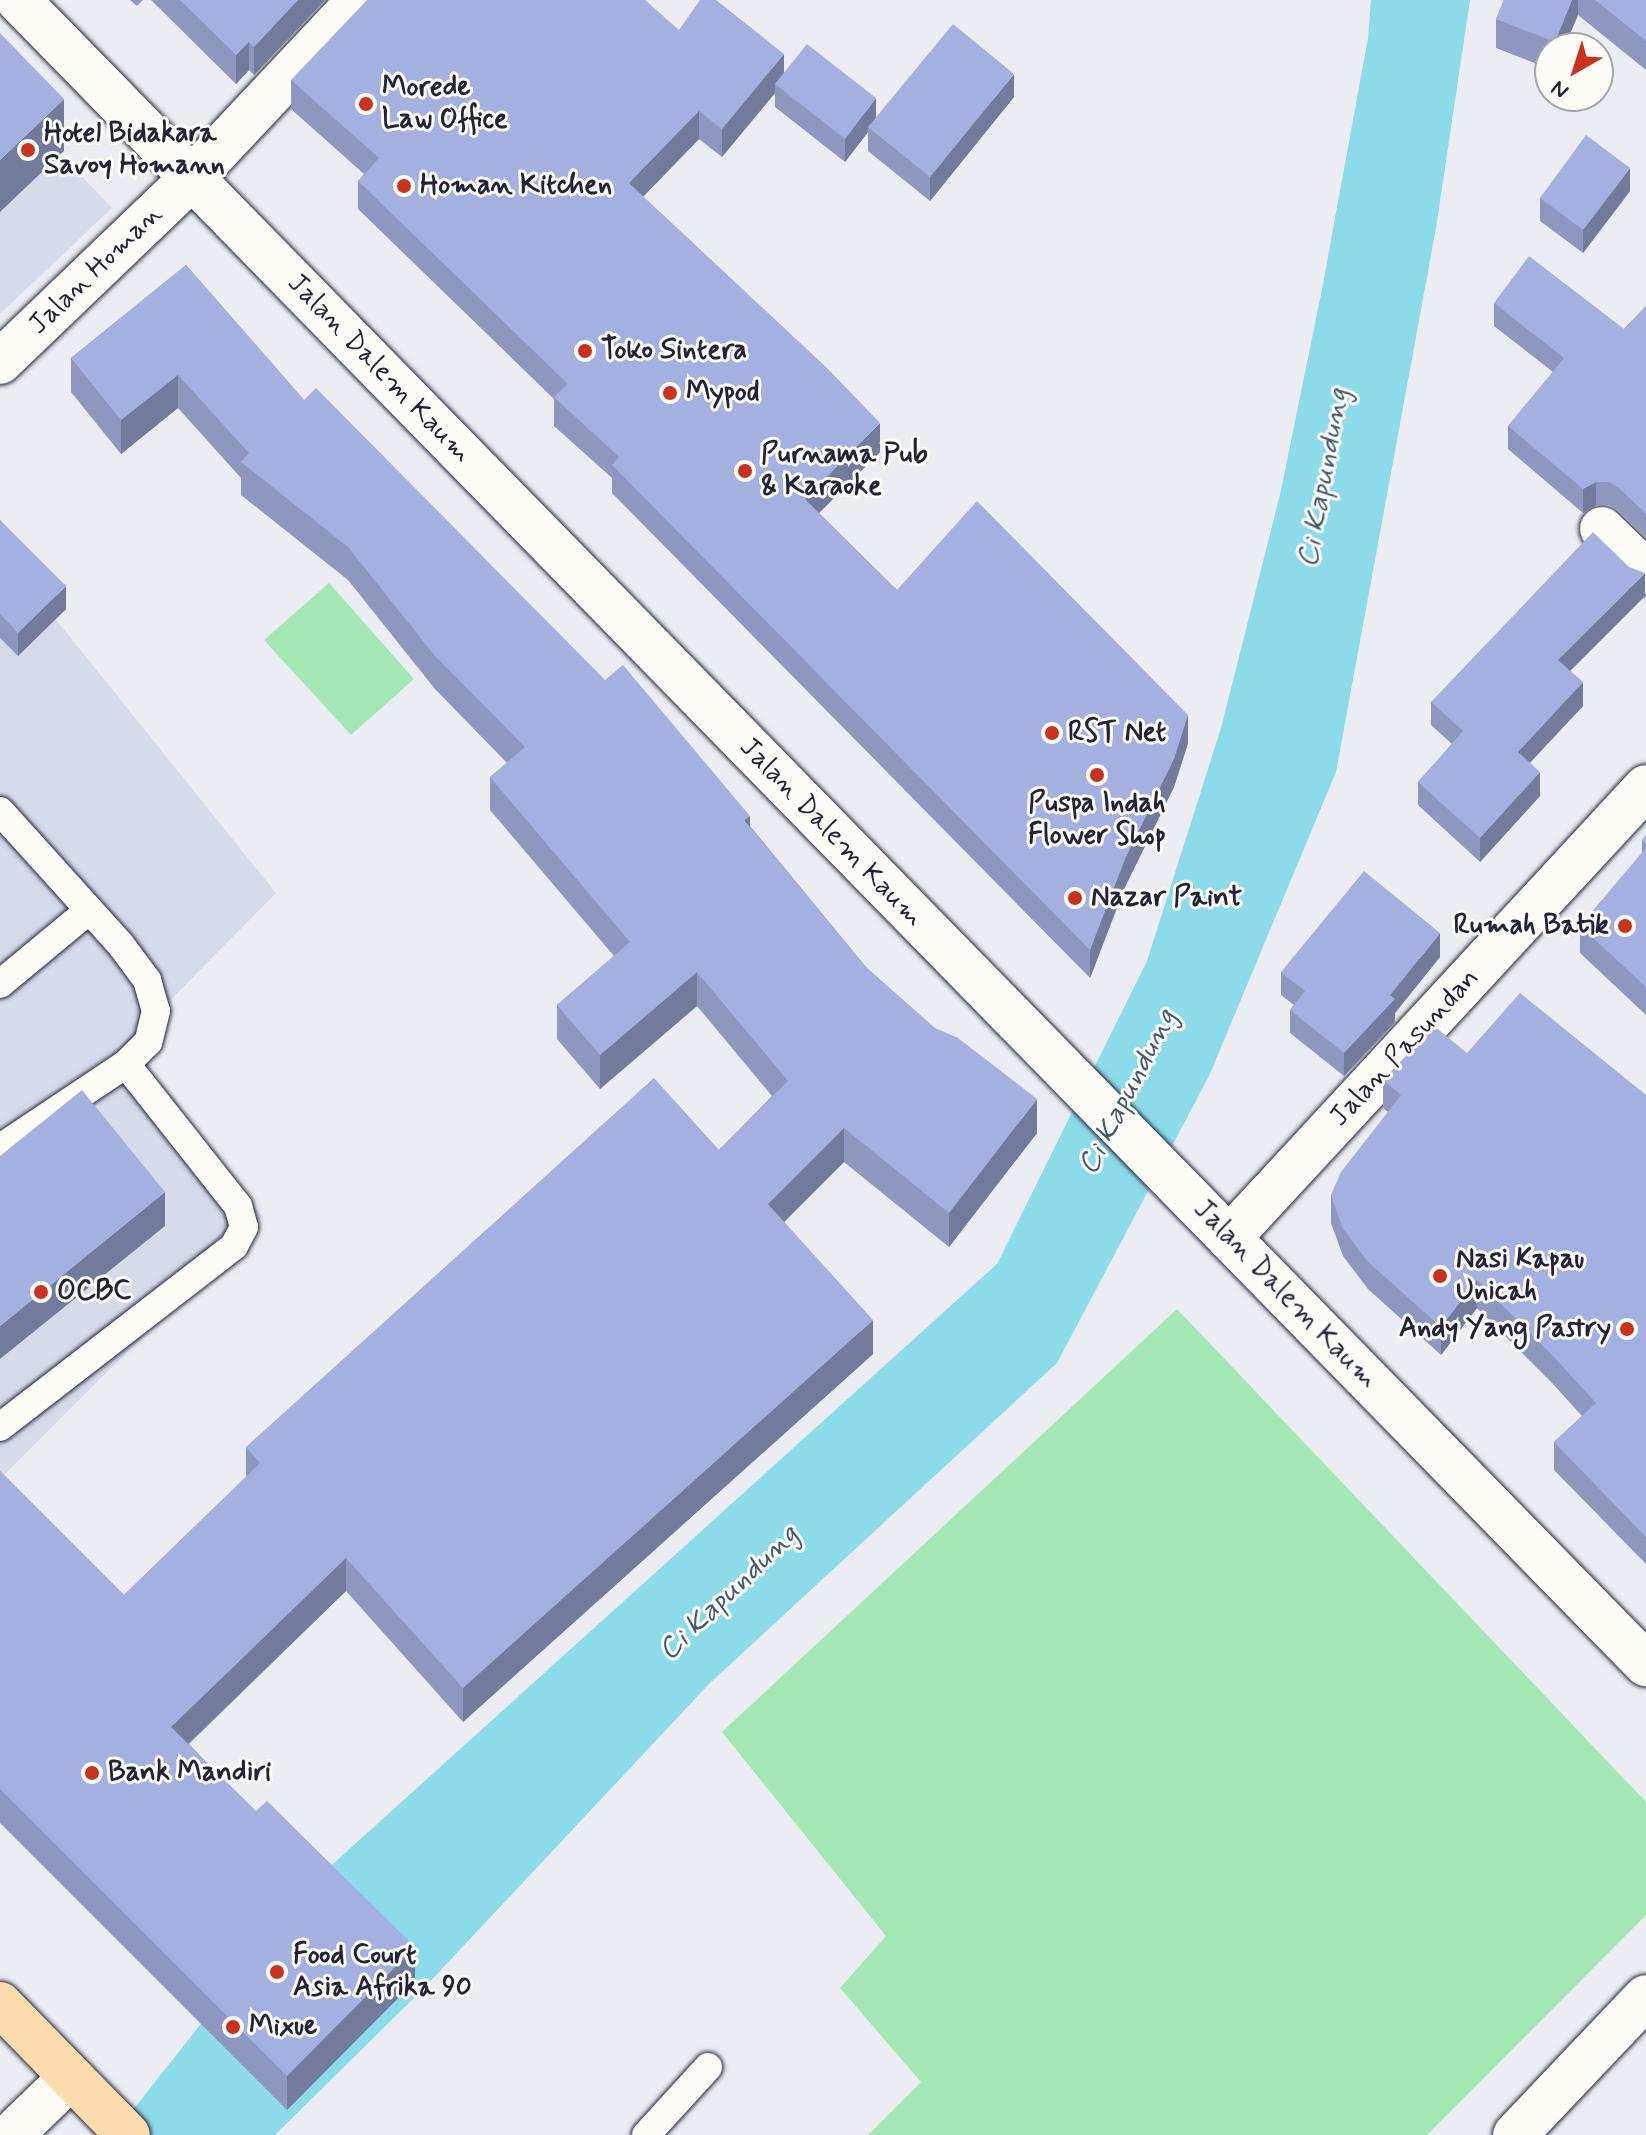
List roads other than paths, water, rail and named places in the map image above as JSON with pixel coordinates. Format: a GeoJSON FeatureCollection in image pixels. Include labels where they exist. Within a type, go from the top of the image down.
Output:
{"type":"FeatureCollection","features":[{"type":"Feature","properties":{"kind":"main road","name":"Jalan Dalem Kaum"},"geometry":{"type":"LineString","coordinates":[[18,0],[1646,1664]]}},
{"type":"Feature","properties":{"kind":"main road","name":"Jalan Homan"},"geometry":{"type":"LineString","coordinates":[[0,362],[192,178],[359,0]]}},
{"type":"Feature","properties":{"kind":"main road"},"geometry":{"type":"LineString","coordinates":[[1602,529],[1646,572]]}},
{"type":"Feature","properties":{"kind":"main road","name":"Jalan Pasundan"},"geometry":{"type":"LineString","coordinates":[[1229,1238],[1646,787]]}},
{"type":"Feature","properties":{"kind":"main road"},"geometry":{"type":"LineString","coordinates":[[1515,2135],[1646,1997]]}},
{"type":"Feature","properties":{"kind":"main road"},"geometry":{"type":"LineString","coordinates":[[0,2004],[128,2135]]}},
{"type":"Feature","properties":{"kind":"main road"},"geometry":{"type":"LineString","coordinates":[[11,2135],[71,2077]]}},
{"type":"Feature","properties":{"kind":"lane"},"geometry":{"type":"LineString","coordinates":[[0,811],[147,980],[156,1011],[148,1042],[126,1064],[0,1148]]}},
{"type":"Feature","properties":{"kind":"lane"},"geometry":{"type":"LineString","coordinates":[[0,984],[89,910]]}},
{"type":"Feature","properties":{"kind":"lane"},"geometry":{"type":"LineString","coordinates":[[0,1427],[234,1246],[244,1227],[238,1206],[126,1064]]}},
{"type":"Feature","properties":{"kind":"lane"},"geometry":{"type":"LineString","coordinates":[[646,2135],[708,2067]]}},
{"type":"Feature","properties":{"kind":"water","name":"Ci Kapundung"},"geometry":{"type":"Polygon","coordinates":[[[1371,0],[1470,0],[1436,228],[1336,772],[1209,1076],[1057,1363],[709,1684],[425,1987],[275,2135],[113,2135],[314,1881],[997,1264],[1147,961],[1221,728],[1280,495],[1323,284],[1368,38],[1371,0]]]}},
{"type":"Feature","properties":{"kind":"place","name":"Morede Law Office"},"geometry":{"type":"Point","coordinates":[366,104]}},
{"type":"Feature","properties":{"kind":"place","name":"Hotel Bidakara Savoy Homann"},"geometry":{"type":"Point","coordinates":[28,150]}},
{"type":"Feature","properties":{"kind":"place","name":"Homan Kitchen"},"geometry":{"type":"Point","coordinates":[404,186]}},
{"type":"Feature","properties":{"kind":"place","name":"Toko Sintera"},"geometry":{"type":"Point","coordinates":[585,351]}},
{"type":"Feature","properties":{"kind":"place","name":"Mypod"},"geometry":{"type":"Point","coordinates":[670,393]}},
{"type":"Feature","properties":{"kind":"place","name":"Purnama Pub & Karaoke"},"geometry":{"type":"Point","coordinates":[745,471]}},
{"type":"Feature","properties":{"kind":"place","name":"RST Net"},"geometry":{"type":"Point","coordinates":[1052,733]}},
{"type":"Feature","properties":{"kind":"place","name":"Puspa Indah Flower Shop"},"geometry":{"type":"Point","coordinates":[1097,775]}},
{"type":"Feature","properties":{"kind":"place","name":"Nazar Paint"},"geometry":{"type":"Point","coordinates":[1075,898]}},
{"type":"Feature","properties":{"kind":"place","name":"Rumah Batik"},"geometry":{"type":"Point","coordinates":[1625,926]}},
{"type":"Feature","properties":{"kind":"place","name":"Nasi Kapau Unicah"},"geometry":{"type":"Point","coordinates":[1440,1276]}},
{"type":"Feature","properties":{"kind":"place","name":"OCBC"},"geometry":{"type":"Point","coordinates":[41,1292]}},
{"type":"Feature","properties":{"kind":"place","name":"Andy Yang Pastry"},"geometry":{"type":"Point","coordinates":[1627,1329]}},
{"type":"Feature","properties":{"kind":"place","name":"Bank Mandiri"},"geometry":{"type":"Point","coordinates":[92,1773]}},
{"type":"Feature","properties":{"kind":"place","name":"Food Court Asia Afrika 90"},"geometry":{"type":"Point","coordinates":[277,1972]}},
{"type":"Feature","properties":{"kind":"place","name":"Mixue"},"geometry":{"type":"Point","coordinates":[233,2027]}}]}
